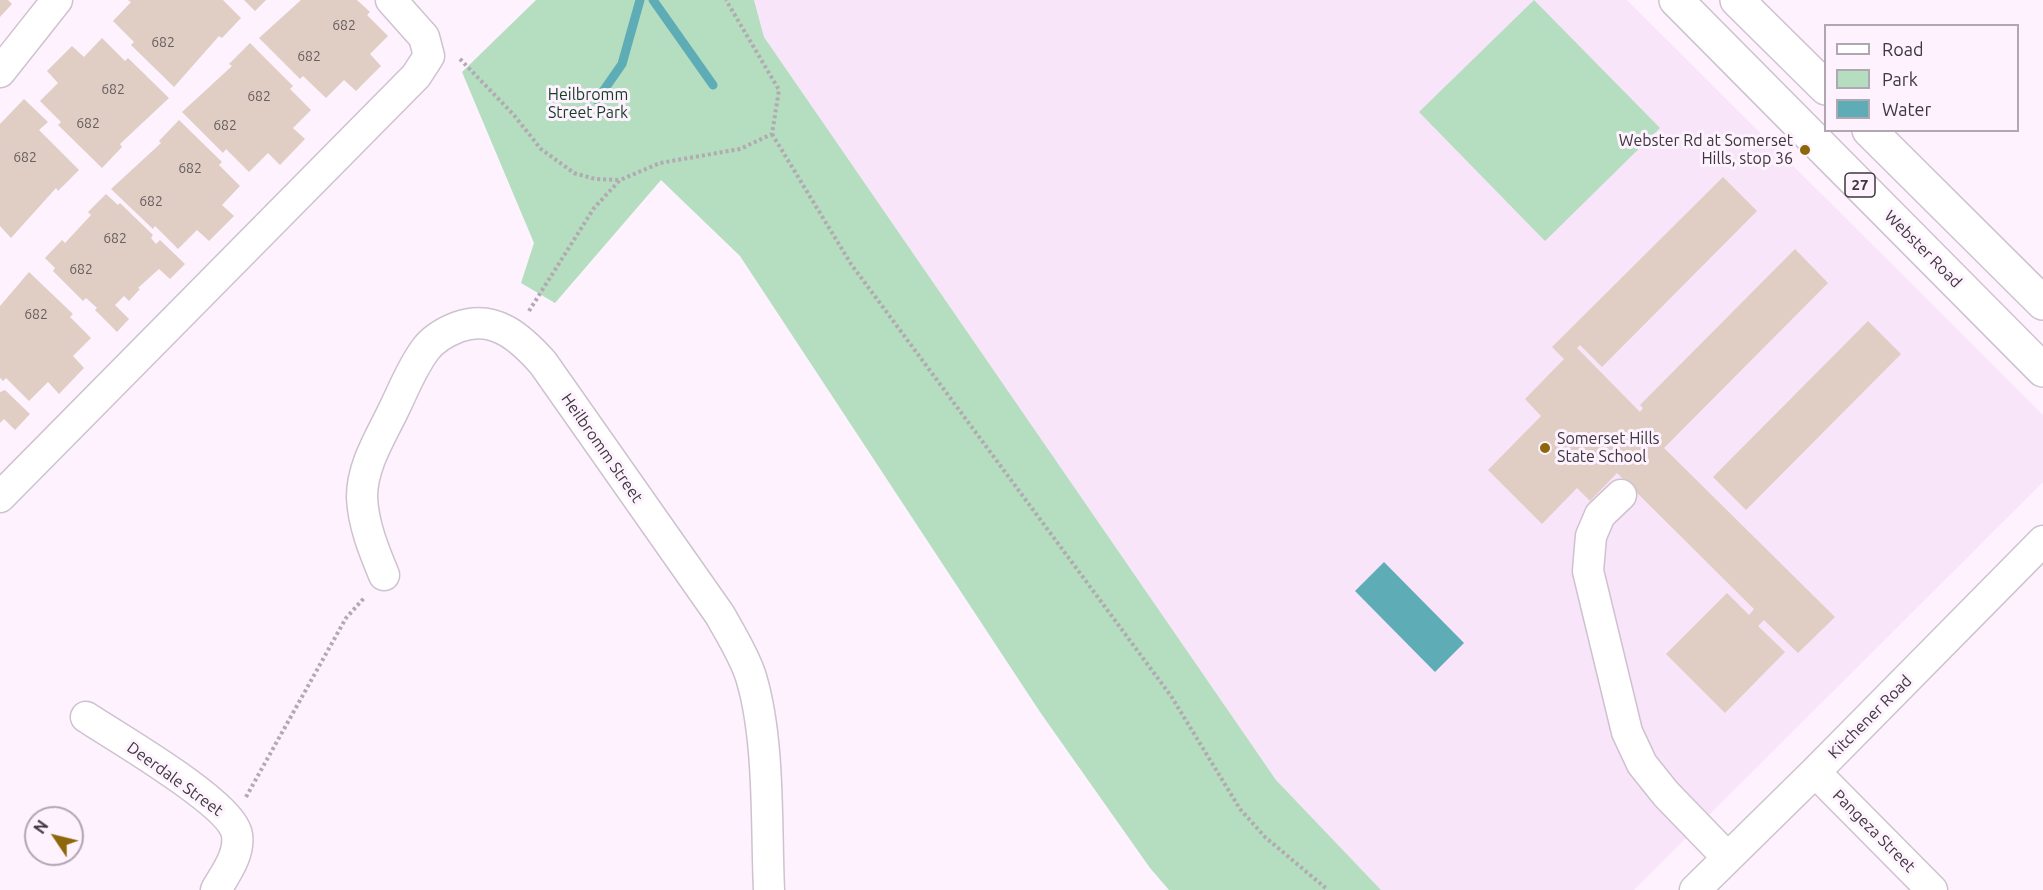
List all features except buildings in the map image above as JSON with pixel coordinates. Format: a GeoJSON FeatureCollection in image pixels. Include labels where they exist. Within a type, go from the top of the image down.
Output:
{"type":"FeatureCollection","features":[{"type":"Feature","properties":{"kind":"main road","name":"Webster Road"},"geometry":{"type":"LineString","coordinates":[[1676,0],[2043,370]]}},
{"type":"Feature","properties":{"kind":"main road"},"geometry":{"type":"LineString","coordinates":[[1737,0],[1824,86]]}},
{"type":"Feature","properties":{"kind":"main road"},"geometry":{"type":"LineString","coordinates":[[1871,132],[2043,303]]}},
{"type":"Feature","properties":{"kind":"street"},"geometry":{"type":"LineString","coordinates":[[0,72],[57,0]]}},
{"type":"Feature","properties":{"kind":"street"},"geometry":{"type":"LineString","coordinates":[[0,498],[416,76],[429,56],[424,37],[391,0]]}},
{"type":"Feature","properties":{"kind":"street","name":"Heilbromm Street"},"geometry":{"type":"LineString","coordinates":[[384,575],[365,519],[362,496],[366,471],[417,361],[436,338],[467,324],[482,322],[500,326],[514,334],[543,363],[720,615],[739,650],[750,677],[758,710],[765,777],[769,890]]}},
{"type":"Feature","properties":{"kind":"street"},"geometry":{"type":"LineString","coordinates":[[1620,495],[1600,515],[1591,536],[1588,571],[1627,732],[1642,764],[1666,794],[1727,857]]}},
{"type":"Feature","properties":{"kind":"street","name":"Kitchener Road"},"geometry":{"type":"LineString","coordinates":[[1695,890],[2043,541]]}},
{"type":"Feature","properties":{"kind":"street","name":"Deerdale Street"},"geometry":{"type":"LineString","coordinates":[[86,717],[204,796],[230,819],[237,837],[237,847],[216,890]]}},
{"type":"Feature","properties":{"kind":"street","name":"Pangeza Street"},"geometry":{"type":"LineString","coordinates":[[1815,772],[1932,890]]}},
{"type":"Feature","properties":{"kind":"path"},"geometry":{"type":"LineString","coordinates":[[726,0],[779,90],[772,134],[851,264],[1172,696],[1240,809],[1265,837],[1328,890]]}},
{"type":"Feature","properties":{"kind":"path"},"geometry":{"type":"LineString","coordinates":[[472,74],[513,114],[540,149],[574,173],[595,179],[620,180]]}},
{"type":"Feature","properties":{"kind":"path"},"geometry":{"type":"LineString","coordinates":[[514,334],[594,208],[620,180],[660,163],[740,149],[772,134]]}},
{"type":"Feature","properties":{"kind":"path"},"geometry":{"type":"LineString","coordinates":[[230,819],[248,795],[346,618],[384,575]]}},
{"type":"Feature","properties":{"kind":"shaded area","name":"Somerset Hills State School"},"geometry":{"type":"Polygon","coordinates":[[[754,0],[1627,0],[2043,415],[2043,482],[1634,890],[1381,890],[1276,780],[764,37],[754,0]]]}},
{"type":"Feature","properties":{"kind":"green space","name":"Heilbromm Street Park"},"geometry":{"type":"Polygon","coordinates":[[[536,0],[754,0],[764,37],[1276,780],[1381,890],[1169,890],[1150,868],[1040,712],[740,256],[661,180],[555,303],[521,283],[534,243],[462,72],[536,0]]]}},
{"type":"Feature","properties":{"kind":"green space"},"geometry":{"type":"Polygon","coordinates":[[[1534,0],[1660,128],[1545,241],[1419,112],[1534,0]]]}},
{"type":"Feature","properties":{"kind":"water"},"geometry":{"type":"Polygon","coordinates":[[[1384,562],[1464,643],[1435,672],[1355,591],[1384,562]]]}},
{"type":"Feature","properties":{"kind":"waterway"},"geometry":{"type":"LineString","coordinates":[[597,100],[622,64],[640,0]]}},
{"type":"Feature","properties":{"kind":"waterway"},"geometry":{"type":"LineString","coordinates":[[653,0],[713,85]]}},
{"type":"Feature","properties":{"kind":"place","name":"Webster Rd at Somerset Hills, stop 36"},"geometry":{"type":"Point","coordinates":[1805,150]}},
{"type":"Feature","properties":{"kind":"place","name":"Somerset Hills State School"},"geometry":{"type":"Point","coordinates":[1545,448]}}]}
